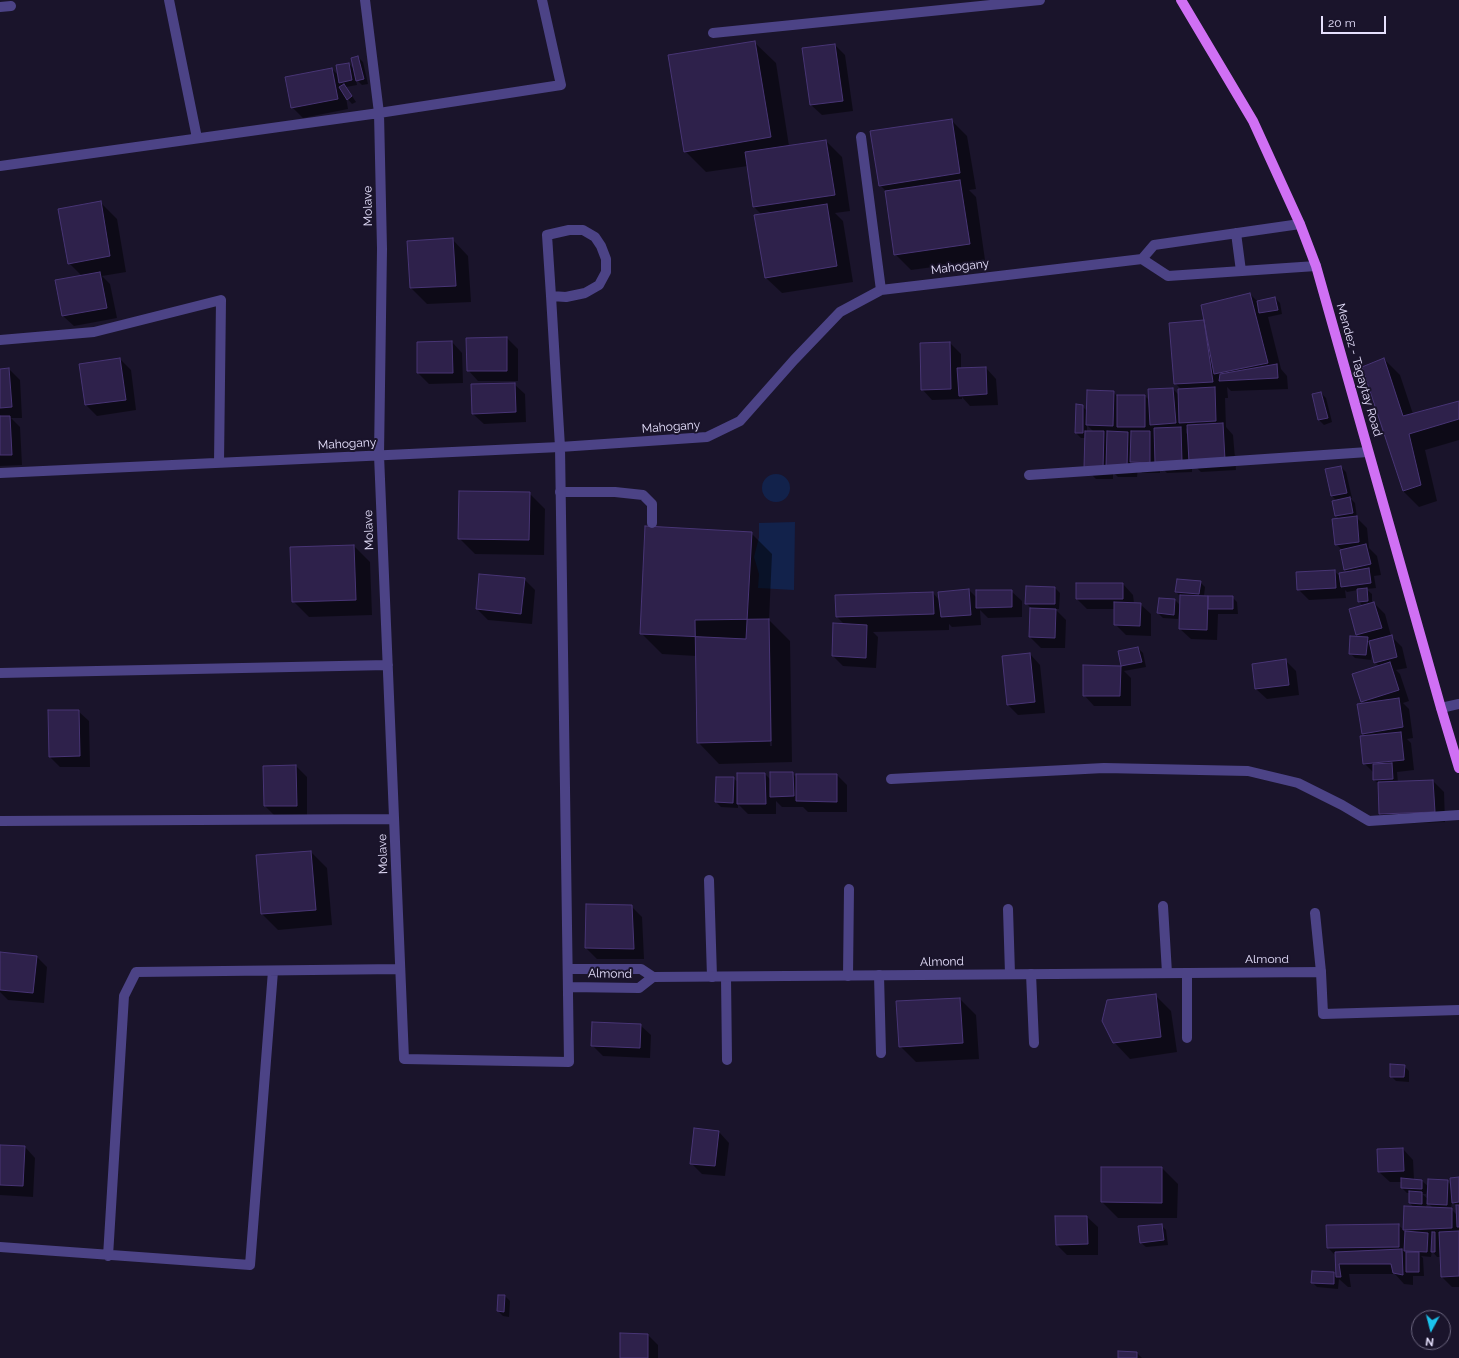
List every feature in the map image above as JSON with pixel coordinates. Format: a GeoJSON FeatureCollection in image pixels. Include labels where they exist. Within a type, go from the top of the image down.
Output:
{"type":"FeatureCollection","features":[{"type":"Feature","properties":{"kind":"main road","name":"Mendez - Tagaytay Road"},"geometry":{"type":"LineString","coordinates":[[1181,0],[1253,121],[1300,224],[1316,266],[1440,708],[1459,768]]}},
{"type":"Feature","properties":{"kind":"street"},"geometry":{"type":"LineString","coordinates":[[169,0],[197,138]]}},
{"type":"Feature","properties":{"kind":"street","name":"Molave"},"geometry":{"type":"LineString","coordinates":[[365,0],[379,113],[382,249],[379,455],[404,1059],[569,1062],[568,987]]}},
{"type":"Feature","properties":{"kind":"street"},"geometry":{"type":"LineString","coordinates":[[0,166],[379,113],[561,85],[542,0]]}},
{"type":"Feature","properties":{"kind":"street"},"geometry":{"type":"LineString","coordinates":[[713,33],[1040,0]]}},
{"type":"Feature","properties":{"kind":"street"},"geometry":{"type":"LineString","coordinates":[[0,7],[11,6]]}},
{"type":"Feature","properties":{"kind":"street"},"geometry":{"type":"LineString","coordinates":[[861,137],[881,290]]}},
{"type":"Feature","properties":{"kind":"street"},"geometry":{"type":"LineString","coordinates":[[1300,224],[1154,245],[1142,259],[1168,276],[1316,266]]}},
{"type":"Feature","properties":{"kind":"street"},"geometry":{"type":"LineString","coordinates":[[551,296],[566,297],[585,293],[599,285],[606,272],[606,259],[601,246],[594,237],[583,230],[569,230],[547,235],[560,447],[568,987]]}},
{"type":"Feature","properties":{"kind":"street"},"geometry":{"type":"LineString","coordinates":[[1236,233],[1241,271]]}},
{"type":"Feature","properties":{"kind":"street","name":"Mahogany"},"geometry":{"type":"LineString","coordinates":[[0,473],[560,447],[707,437],[740,421],[794,360],[840,312],[881,290],[1142,259]]}},
{"type":"Feature","properties":{"kind":"street"},"geometry":{"type":"LineString","coordinates":[[0,340],[94,332],[221,300],[219,463]]}},
{"type":"Feature","properties":{"kind":"street"},"geometry":{"type":"LineString","coordinates":[[1029,475],[1368,452]]}},
{"type":"Feature","properties":{"kind":"street"},"geometry":{"type":"LineString","coordinates":[[560,492],[615,492],[643,495],[652,504],[652,523]]}},
{"type":"Feature","properties":{"kind":"street"},"geometry":{"type":"LineString","coordinates":[[0,673],[388,665]]}},
{"type":"Feature","properties":{"kind":"street"},"geometry":{"type":"LineString","coordinates":[[1440,708],[1459,704]]}},
{"type":"Feature","properties":{"kind":"street"},"geometry":{"type":"LineString","coordinates":[[891,779],[1104,768],[1248,771],[1298,783],[1342,805],[1369,821],[1459,815]]}},
{"type":"Feature","properties":{"kind":"street"},"geometry":{"type":"LineString","coordinates":[[0,821],[394,819]]}},
{"type":"Feature","properties":{"kind":"street"},"geometry":{"type":"LineString","coordinates":[[709,880],[712,977]]}},
{"type":"Feature","properties":{"kind":"street"},"geometry":{"type":"LineString","coordinates":[[848,976],[849,889]]}},
{"type":"Feature","properties":{"kind":"street"},"geometry":{"type":"LineString","coordinates":[[1163,906],[1167,973]]}},
{"type":"Feature","properties":{"kind":"street"},"geometry":{"type":"LineString","coordinates":[[1008,909],[1010,974]]}},
{"type":"Feature","properties":{"kind":"street"},"geometry":{"type":"LineString","coordinates":[[1314,913],[1321,972],[1323,1014],[1459,1010]]}},
{"type":"Feature","properties":{"kind":"street"},"geometry":{"type":"LineString","coordinates":[[108,1256],[124,996],[136,972],[400,969]]}},
{"type":"Feature","properties":{"kind":"street"},"geometry":{"type":"LineString","coordinates":[[568,969],[641,969],[653,978]]}},
{"type":"Feature","properties":{"kind":"street"},"geometry":{"type":"LineString","coordinates":[[0,1247],[108,1256],[250,1265],[273,971]]}},
{"type":"Feature","properties":{"kind":"street","name":"Almond"},"geometry":{"type":"LineString","coordinates":[[568,987],[639,988],[653,978],[1321,972]]}},
{"type":"Feature","properties":{"kind":"street"},"geometry":{"type":"LineString","coordinates":[[1186,973],[1187,1038]]}},
{"type":"Feature","properties":{"kind":"street"},"geometry":{"type":"LineString","coordinates":[[1030,974],[1034,1043]]}},
{"type":"Feature","properties":{"kind":"street"},"geometry":{"type":"LineString","coordinates":[[880,975],[881,1053]]}},
{"type":"Feature","properties":{"kind":"street"},"geometry":{"type":"LineString","coordinates":[[726,977],[727,1060]]}},
{"type":"Feature","properties":{"kind":"water"},"geometry":{"type":"Polygon","coordinates":[[[776,474],[786,478],[790,488],[786,498],[776,502],[766,498],[762,488],[766,478],[776,474]]]}},
{"type":"Feature","properties":{"kind":"water"},"geometry":{"type":"Polygon","coordinates":[[[795,522],[794,590],[758,588],[759,574],[754,557],[759,537],[759,523],[795,522]]]}},
{"type":"Feature","properties":{"kind":"building"},"geometry":{"type":"Polygon","coordinates":[[[755,41],[771,137],[684,152],[668,55],[755,41]]]}},
{"type":"Feature","properties":{"kind":"building"},"geometry":{"type":"Polygon","coordinates":[[[835,44],[843,101],[810,105],[802,48],[835,44]]]}},
{"type":"Feature","properties":{"kind":"building"},"geometry":{"type":"Polygon","coordinates":[[[358,56],[364,79],[356,81],[351,58],[358,56]]]}},
{"type":"Feature","properties":{"kind":"building"},"geometry":{"type":"Polygon","coordinates":[[[349,63],[352,80],[339,83],[336,65],[349,63]]]}},
{"type":"Feature","properties":{"kind":"building"},"geometry":{"type":"Polygon","coordinates":[[[332,68],[338,99],[291,108],[285,77],[332,68]]]}},
{"type":"Feature","properties":{"kind":"building"},"geometry":{"type":"Polygon","coordinates":[[[344,84],[352,96],[347,100],[339,87],[344,84]]]}},
{"type":"Feature","properties":{"kind":"building"},"geometry":{"type":"Polygon","coordinates":[[[952,119],[960,173],[879,186],[870,131],[952,119]]]}},
{"type":"Feature","properties":{"kind":"building"},"geometry":{"type":"Polygon","coordinates":[[[826,140],[835,195],[753,207],[745,152],[826,140]]]}},
{"type":"Feature","properties":{"kind":"building"},"geometry":{"type":"Polygon","coordinates":[[[960,180],[970,244],[894,255],[885,191],[960,180]]]}},
{"type":"Feature","properties":{"kind":"building"},"geometry":{"type":"Polygon","coordinates":[[[101,201],[110,256],[68,264],[58,209],[101,201]]]}},
{"type":"Feature","properties":{"kind":"building"},"geometry":{"type":"Polygon","coordinates":[[[827,204],[837,266],[765,278],[754,215],[827,204]]]}},
{"type":"Feature","properties":{"kind":"building"},"geometry":{"type":"Polygon","coordinates":[[[453,238],[456,286],[410,288],[407,241],[453,238]]]}},
{"type":"Feature","properties":{"kind":"building"},"geometry":{"type":"Polygon","coordinates":[[[100,272],[107,308],[62,316],[55,280],[100,272]]]}},
{"type":"Feature","properties":{"kind":"building"},"geometry":{"type":"Polygon","coordinates":[[[1250,293],[1268,363],[1214,374],[1201,305],[1250,293]]]}},
{"type":"Feature","properties":{"kind":"building"},"geometry":{"type":"Polygon","coordinates":[[[1275,297],[1278,310],[1259,313],[1257,301],[1275,297]]]}},
{"type":"Feature","properties":{"kind":"building"},"geometry":{"type":"Polygon","coordinates":[[[1204,320],[1213,382],[1174,384],[1169,323],[1204,320]]]}},
{"type":"Feature","properties":{"kind":"building"},"geometry":{"type":"Polygon","coordinates":[[[507,337],[507,371],[467,371],[466,338],[507,337]]]}},
{"type":"Feature","properties":{"kind":"building"},"geometry":{"type":"Polygon","coordinates":[[[452,341],[453,373],[417,373],[417,342],[452,341]]]}},
{"type":"Feature","properties":{"kind":"building"},"geometry":{"type":"Polygon","coordinates":[[[950,342],[951,389],[921,390],[920,343],[950,342]]]}},
{"type":"Feature","properties":{"kind":"building"},"geometry":{"type":"Polygon","coordinates":[[[120,358],[126,400],[85,405],[79,364],[120,358]]]}},
{"type":"Feature","properties":{"kind":"building"},"geometry":{"type":"Polygon","coordinates":[[[1384,358],[1403,416],[1459,401],[1459,419],[1409,434],[1421,485],[1403,491],[1362,367],[1384,358]]]}},
{"type":"Feature","properties":{"kind":"building"},"geometry":{"type":"Polygon","coordinates":[[[1277,364],[1278,378],[1219,381],[1220,374],[1277,364]]]}},
{"type":"Feature","properties":{"kind":"building"},"geometry":{"type":"Polygon","coordinates":[[[986,367],[987,394],[959,396],[957,368],[986,367]]]}},
{"type":"Feature","properties":{"kind":"building"},"geometry":{"type":"Polygon","coordinates":[[[9,368],[12,407],[0,408],[0,369],[9,368]]]}},
{"type":"Feature","properties":{"kind":"building"},"geometry":{"type":"Polygon","coordinates":[[[515,383],[516,412],[472,414],[471,384],[515,383]]]}},
{"type":"Feature","properties":{"kind":"building"},"geometry":{"type":"Polygon","coordinates":[[[1215,387],[1216,421],[1179,423],[1178,389],[1215,387]]]}},
{"type":"Feature","properties":{"kind":"building"},"geometry":{"type":"Polygon","coordinates":[[[1173,388],[1176,423],[1150,425],[1148,389],[1173,388]]]}},
{"type":"Feature","properties":{"kind":"building"},"geometry":{"type":"Polygon","coordinates":[[[1087,390],[1114,391],[1113,426],[1086,425],[1087,390]]]}},
{"type":"Feature","properties":{"kind":"building"},"geometry":{"type":"Polygon","coordinates":[[[1321,392],[1328,418],[1318,420],[1312,394],[1321,392]]]}},
{"type":"Feature","properties":{"kind":"building"},"geometry":{"type":"Polygon","coordinates":[[[1117,395],[1145,395],[1145,427],[1117,427],[1117,395]]]}},
{"type":"Feature","properties":{"kind":"building"},"geometry":{"type":"Polygon","coordinates":[[[1076,404],[1083,405],[1083,433],[1075,433],[1076,404]]]}},
{"type":"Feature","properties":{"kind":"building"},"geometry":{"type":"Polygon","coordinates":[[[0,416],[10,416],[12,455],[0,455],[0,416]]]}},
{"type":"Feature","properties":{"kind":"building"},"geometry":{"type":"Polygon","coordinates":[[[1223,423],[1225,460],[1189,462],[1187,425],[1223,423]]]}},
{"type":"Feature","properties":{"kind":"building"},"geometry":{"type":"Polygon","coordinates":[[[1181,427],[1182,462],[1155,463],[1154,428],[1181,427]]]}},
{"type":"Feature","properties":{"kind":"building"},"geometry":{"type":"Polygon","coordinates":[[[1085,431],[1104,431],[1103,469],[1084,468],[1085,431]]]}},
{"type":"Feature","properties":{"kind":"building"},"geometry":{"type":"Polygon","coordinates":[[[1107,431],[1128,432],[1127,467],[1106,467],[1107,431]]]}},
{"type":"Feature","properties":{"kind":"building"},"geometry":{"type":"Polygon","coordinates":[[[1131,431],[1150,431],[1150,463],[1130,462],[1131,431]]]}},
{"type":"Feature","properties":{"kind":"building"},"geometry":{"type":"Polygon","coordinates":[[[1341,466],[1347,493],[1331,496],[1325,469],[1341,466]]]}},
{"type":"Feature","properties":{"kind":"building"},"geometry":{"type":"Polygon","coordinates":[[[459,491],[530,492],[529,540],[458,539],[459,491]]]}},
{"type":"Feature","properties":{"kind":"building"},"geometry":{"type":"Polygon","coordinates":[[[1350,497],[1353,513],[1335,516],[1332,501],[1350,497]]]}},
{"type":"Feature","properties":{"kind":"building"},"geometry":{"type":"Polygon","coordinates":[[[1357,516],[1359,542],[1335,545],[1332,519],[1357,516]]]}},
{"type":"Feature","properties":{"kind":"building"},"geometry":{"type":"Polygon","coordinates":[[[645,526],[752,532],[746,639],[640,634],[645,526]]]}},
{"type":"Feature","properties":{"kind":"building"},"geometry":{"type":"Polygon","coordinates":[[[1366,544],[1371,564],[1344,570],[1340,550],[1366,544]]]}},
{"type":"Feature","properties":{"kind":"building"},"geometry":{"type":"Polygon","coordinates":[[[354,545],[356,600],[292,602],[290,547],[354,545]]]}},
{"type":"Feature","properties":{"kind":"building"},"geometry":{"type":"Polygon","coordinates":[[[1369,568],[1371,583],[1341,587],[1339,573],[1369,568]]]}},
{"type":"Feature","properties":{"kind":"building"},"geometry":{"type":"Polygon","coordinates":[[[1335,570],[1336,588],[1297,590],[1296,572],[1335,570]]]}},
{"type":"Feature","properties":{"kind":"building"},"geometry":{"type":"Polygon","coordinates":[[[479,574],[525,578],[521,614],[476,609],[479,574]]]}},
{"type":"Feature","properties":{"kind":"building"},"geometry":{"type":"Polygon","coordinates":[[[1177,579],[1201,581],[1199,594],[1175,592],[1177,579]]]}},
{"type":"Feature","properties":{"kind":"building"},"geometry":{"type":"Polygon","coordinates":[[[1076,583],[1123,583],[1123,599],[1076,599],[1076,583]]]}},
{"type":"Feature","properties":{"kind":"building"},"geometry":{"type":"Polygon","coordinates":[[[1026,586],[1055,587],[1055,604],[1025,604],[1026,586]]]}},
{"type":"Feature","properties":{"kind":"building"},"geometry":{"type":"Polygon","coordinates":[[[1367,588],[1368,601],[1358,602],[1357,589],[1367,588]]]}},
{"type":"Feature","properties":{"kind":"building"},"geometry":{"type":"Polygon","coordinates":[[[969,589],[971,615],[941,617],[938,592],[969,589]]]}},
{"type":"Feature","properties":{"kind":"building"},"geometry":{"type":"Polygon","coordinates":[[[976,590],[1012,590],[1012,607],[976,608],[976,590]]]}},
{"type":"Feature","properties":{"kind":"building"},"geometry":{"type":"Polygon","coordinates":[[[933,592],[934,614],[836,617],[835,595],[933,592]]]}},
{"type":"Feature","properties":{"kind":"building"},"geometry":{"type":"Polygon","coordinates":[[[1180,595],[1208,596],[1207,630],[1179,629],[1180,595]]]}},
{"type":"Feature","properties":{"kind":"building"},"geometry":{"type":"Polygon","coordinates":[[[1208,596],[1233,596],[1233,609],[1208,609],[1208,596]]]}},
{"type":"Feature","properties":{"kind":"building"},"geometry":{"type":"Polygon","coordinates":[[[1159,598],[1175,599],[1174,615],[1157,613],[1159,598]]]}},
{"type":"Feature","properties":{"kind":"building"},"geometry":{"type":"Polygon","coordinates":[[[1114,602],[1141,603],[1140,626],[1114,625],[1114,602]]]}},
{"type":"Feature","properties":{"kind":"building"},"geometry":{"type":"Polygon","coordinates":[[[1374,602],[1382,628],[1356,635],[1349,609],[1374,602]]]}},
{"type":"Feature","properties":{"kind":"building"},"geometry":{"type":"Polygon","coordinates":[[[1030,608],[1056,609],[1055,638],[1029,637],[1030,608]]]}},
{"type":"Feature","properties":{"kind":"building"},"geometry":{"type":"Polygon","coordinates":[[[769,619],[771,741],[697,743],[695,620],[769,619]]]}},
{"type":"Feature","properties":{"kind":"building"},"geometry":{"type":"Polygon","coordinates":[[[833,623],[867,625],[866,658],[832,656],[833,623]]]}},
{"type":"Feature","properties":{"kind":"building"},"geometry":{"type":"Polygon","coordinates":[[[1392,635],[1397,657],[1374,663],[1369,641],[1392,635]]]}},
{"type":"Feature","properties":{"kind":"building"},"geometry":{"type":"Polygon","coordinates":[[[1350,636],[1368,637],[1366,655],[1349,654],[1350,636]]]}},
{"type":"Feature","properties":{"kind":"building"},"geometry":{"type":"Polygon","coordinates":[[[1138,647],[1142,662],[1121,666],[1118,651],[1138,647]]]}},
{"type":"Feature","properties":{"kind":"building"},"geometry":{"type":"Polygon","coordinates":[[[1030,653],[1035,702],[1007,705],[1002,656],[1030,653]]]}},
{"type":"Feature","properties":{"kind":"building"},"geometry":{"type":"Polygon","coordinates":[[[1286,659],[1289,685],[1255,689],[1252,664],[1286,659]]]}},
{"type":"Feature","properties":{"kind":"building"},"geometry":{"type":"Polygon","coordinates":[[[1390,662],[1399,690],[1361,702],[1352,674],[1390,662]]]}},
{"type":"Feature","properties":{"kind":"building"},"geometry":{"type":"Polygon","coordinates":[[[1083,665],[1121,666],[1120,696],[1083,696],[1083,665]]]}},
{"type":"Feature","properties":{"kind":"building"},"geometry":{"type":"Polygon","coordinates":[[[1399,698],[1403,727],[1362,734],[1357,704],[1399,698]]]}},
{"type":"Feature","properties":{"kind":"building"},"geometry":{"type":"Polygon","coordinates":[[[48,710],[79,710],[80,756],[49,757],[48,710]]]}},
{"type":"Feature","properties":{"kind":"building"},"geometry":{"type":"Polygon","coordinates":[[[1401,732],[1404,760],[1363,764],[1360,736],[1401,732]]]}},
{"type":"Feature","properties":{"kind":"building"},"geometry":{"type":"Polygon","coordinates":[[[1392,763],[1393,779],[1373,780],[1373,764],[1392,763]]]}},
{"type":"Feature","properties":{"kind":"building"},"geometry":{"type":"Polygon","coordinates":[[[296,765],[297,806],[264,806],[263,766],[296,765]]]}},
{"type":"Feature","properties":{"kind":"building"},"geometry":{"type":"Polygon","coordinates":[[[770,772],[793,772],[794,796],[770,797],[770,772]]]}},
{"type":"Feature","properties":{"kind":"building"},"geometry":{"type":"Polygon","coordinates":[[[737,773],[765,773],[766,804],[737,804],[737,773]]]}},
{"type":"Feature","properties":{"kind":"building"},"geometry":{"type":"Polygon","coordinates":[[[796,774],[837,774],[837,802],[796,801],[796,774]]]}},
{"type":"Feature","properties":{"kind":"building"},"geometry":{"type":"Polygon","coordinates":[[[716,777],[734,777],[733,803],[715,802],[716,777]]]}},
{"type":"Feature","properties":{"kind":"building"},"geometry":{"type":"Polygon","coordinates":[[[1433,780],[1435,812],[1379,814],[1378,782],[1433,780]]]}},
{"type":"Feature","properties":{"kind":"building"},"geometry":{"type":"Polygon","coordinates":[[[311,851],[316,910],[261,914],[256,855],[311,851]]]}},
{"type":"Feature","properties":{"kind":"building"},"geometry":{"type":"Polygon","coordinates":[[[586,904],[632,905],[634,949],[585,948],[586,904]]]}},
{"type":"Feature","properties":{"kind":"building"},"geometry":{"type":"Polygon","coordinates":[[[0,952],[37,956],[33,993],[0,990],[0,952]]]}},
{"type":"Feature","properties":{"kind":"building"},"geometry":{"type":"Polygon","coordinates":[[[1156,994],[1161,1037],[1113,1043],[1102,1021],[1107,1000],[1156,994]]]}},
{"type":"Feature","properties":{"kind":"building"},"geometry":{"type":"Polygon","coordinates":[[[960,998],[963,1043],[899,1047],[896,1001],[960,998]]]}},
{"type":"Feature","properties":{"kind":"building"},"geometry":{"type":"Polygon","coordinates":[[[592,1022],[641,1024],[640,1048],[591,1046],[592,1022]]]}},
{"type":"Feature","properties":{"kind":"building"},"geometry":{"type":"Polygon","coordinates":[[[1390,1064],[1405,1065],[1404,1077],[1390,1077],[1390,1064]]]}},
{"type":"Feature","properties":{"kind":"building"},"geometry":{"type":"Polygon","coordinates":[[[694,1128],[719,1131],[715,1166],[690,1164],[694,1128]]]}},
{"type":"Feature","properties":{"kind":"building"},"geometry":{"type":"Polygon","coordinates":[[[0,1145],[25,1146],[23,1186],[0,1185],[0,1145]]]}},
{"type":"Feature","properties":{"kind":"building"},"geometry":{"type":"Polygon","coordinates":[[[1403,1148],[1404,1171],[1378,1172],[1377,1149],[1403,1148]]]}},
{"type":"Feature","properties":{"kind":"building"},"geometry":{"type":"Polygon","coordinates":[[[1101,1167],[1162,1167],[1162,1203],[1101,1202],[1101,1167]]]}},
{"type":"Feature","properties":{"kind":"building"},"geometry":{"type":"Polygon","coordinates":[[[1459,1177],[1459,1202],[1452,1203],[1450,1178],[1459,1177]]]}},
{"type":"Feature","properties":{"kind":"building"},"geometry":{"type":"Polygon","coordinates":[[[1401,1178],[1422,1180],[1422,1189],[1401,1188],[1401,1178]]]}},
{"type":"Feature","properties":{"kind":"building"},"geometry":{"type":"Polygon","coordinates":[[[1428,1179],[1448,1180],[1447,1205],[1427,1204],[1428,1179]]]}},
{"type":"Feature","properties":{"kind":"building"},"geometry":{"type":"Polygon","coordinates":[[[1409,1191],[1422,1192],[1422,1204],[1409,1203],[1409,1191]]]}},
{"type":"Feature","properties":{"kind":"building"},"geometry":{"type":"Polygon","coordinates":[[[1456,1205],[1459,1205],[1459,1227],[1457,1227],[1456,1205]]]}},
{"type":"Feature","properties":{"kind":"building"},"geometry":{"type":"Polygon","coordinates":[[[1404,1206],[1452,1208],[1452,1228],[1403,1230],[1404,1206]]]}},
{"type":"Feature","properties":{"kind":"building"},"geometry":{"type":"Polygon","coordinates":[[[1055,1216],[1087,1216],[1088,1244],[1056,1245],[1055,1216]]]}},
{"type":"Feature","properties":{"kind":"building"},"geometry":{"type":"Polygon","coordinates":[[[1162,1224],[1164,1240],[1140,1243],[1138,1226],[1162,1224]]]}},
{"type":"Feature","properties":{"kind":"building"},"geometry":{"type":"Polygon","coordinates":[[[1399,1224],[1399,1247],[1327,1248],[1326,1225],[1399,1224]]]}},
{"type":"Feature","properties":{"kind":"building"},"geometry":{"type":"Polygon","coordinates":[[[1405,1231],[1428,1233],[1427,1252],[1404,1251],[1405,1231]]]}},
{"type":"Feature","properties":{"kind":"building"},"geometry":{"type":"Polygon","coordinates":[[[1459,1231],[1459,1276],[1441,1277],[1439,1232],[1459,1231]]]}},
{"type":"Feature","properties":{"kind":"building"},"geometry":{"type":"Polygon","coordinates":[[[1432,1232],[1435,1232],[1435,1252],[1431,1252],[1432,1232]]]}},
{"type":"Feature","properties":{"kind":"building"},"geometry":{"type":"Polygon","coordinates":[[[1402,1249],[1403,1275],[1393,1273],[1391,1264],[1339,1264],[1341,1277],[1336,1277],[1335,1252],[1402,1249]]]}},
{"type":"Feature","properties":{"kind":"building"},"geometry":{"type":"Polygon","coordinates":[[[1406,1252],[1419,1252],[1419,1272],[1406,1272],[1406,1252]]]}},
{"type":"Feature","properties":{"kind":"building"},"geometry":{"type":"Polygon","coordinates":[[[1312,1271],[1334,1272],[1334,1284],[1311,1283],[1312,1271]]]}},
{"type":"Feature","properties":{"kind":"building"},"geometry":{"type":"Polygon","coordinates":[[[498,1295],[505,1295],[504,1312],[497,1311],[498,1295]]]}},
{"type":"Feature","properties":{"kind":"building"},"geometry":{"type":"Polygon","coordinates":[[[620,1333],[648,1334],[648,1358],[620,1358],[620,1333]]]}},
{"type":"Feature","properties":{"kind":"building"},"geometry":{"type":"Polygon","coordinates":[[[1118,1351],[1137,1352],[1137,1358],[1118,1358],[1118,1351]]]}}]}
